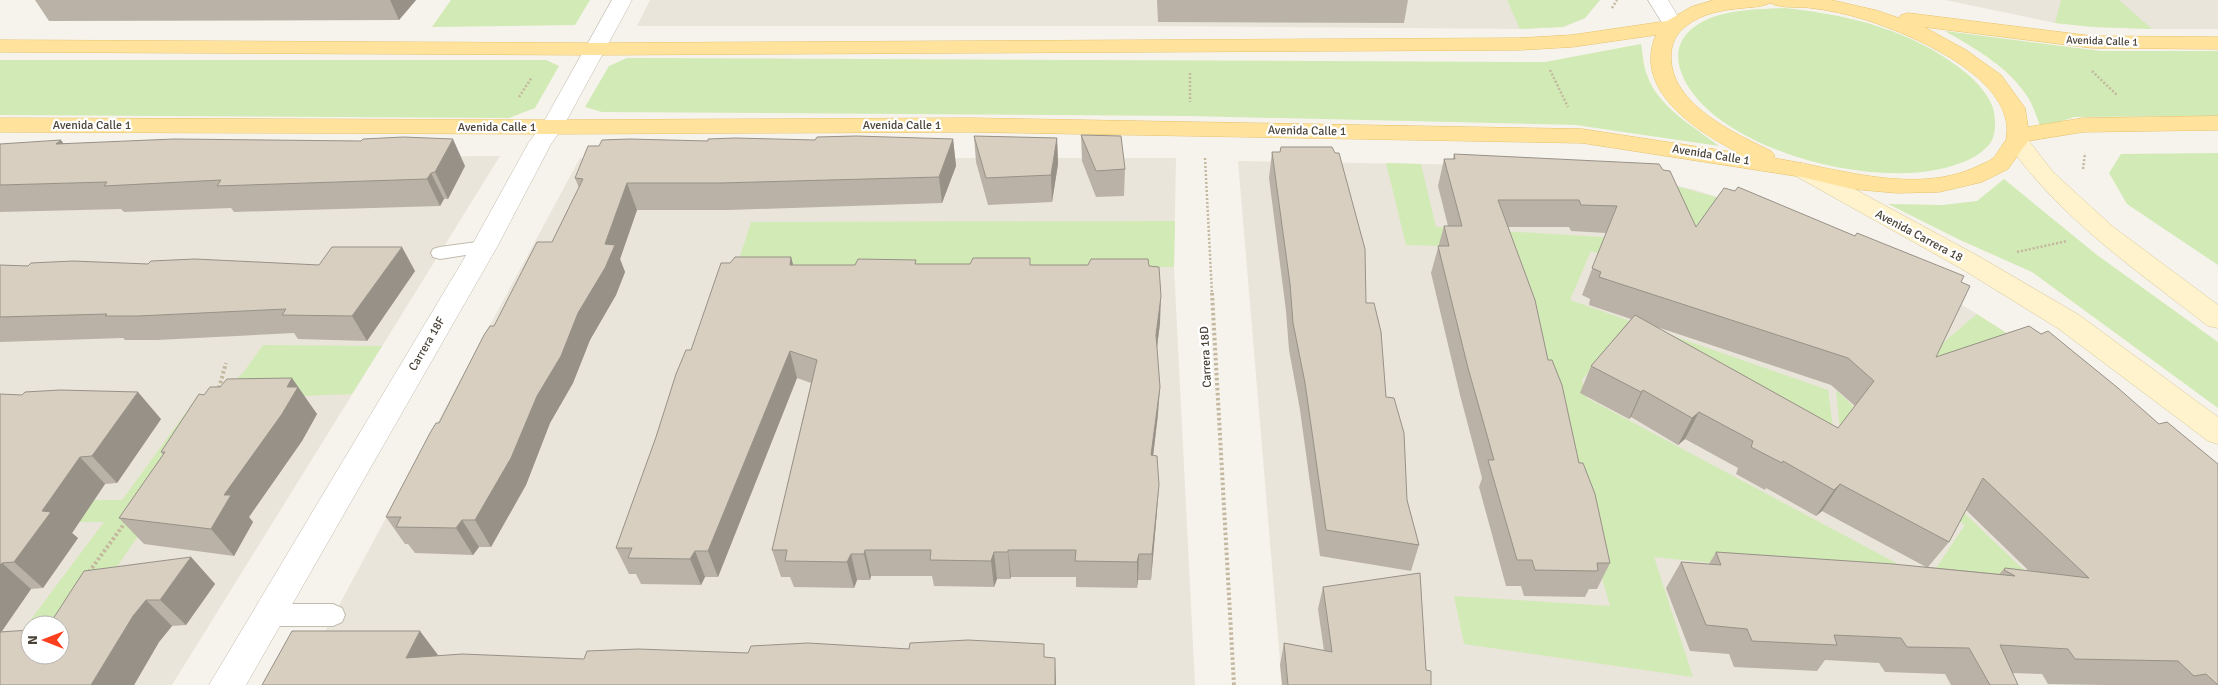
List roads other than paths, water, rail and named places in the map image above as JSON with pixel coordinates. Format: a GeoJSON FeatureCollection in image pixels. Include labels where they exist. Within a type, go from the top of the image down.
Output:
{"type":"FeatureCollection","features":[{"type":"Feature","properties":{"kind":"main road"},"geometry":{"type":"LineString","coordinates":[[0,46],[594,49],[1188,47],[1538,43],[1572,41],[1672,26],[1697,11],[1730,2],[1762,0]]}},
{"type":"Feature","properties":{"kind":"main road"},"geometry":{"type":"LineString","coordinates":[[1776,0],[1812,2],[1862,13],[1916,31],[1959,54],[1993,80],[2014,108],[2018,138],[2045,177],[2102,232],[2218,319]]}},
{"type":"Feature","properties":{"kind":"main road","name":"Avenida Calle 1"},"geometry":{"type":"LineString","coordinates":[[1862,13],[2092,42],[2218,43]]}},
{"type":"Feature","properties":{"kind":"main road","name":"Avenida Carrera 18"},"geometry":{"type":"LineString","coordinates":[[1672,26],[1660,47],[1660,69],[1674,94],[1699,119],[1737,143],[1768,158],[1802,170],[1971,263],[2069,322],[2218,433]]}},
{"type":"Feature","properties":{"kind":"main road"},"geometry":{"type":"LineString","coordinates":[[1802,170],[1861,183],[1898,186],[1940,185],[1974,177],[2000,164],[2018,138],[2082,126],[2145,123],[2218,123]]}},
{"type":"Feature","properties":{"kind":"main road","name":"Avenida Calle 1"},"geometry":{"type":"LineString","coordinates":[[0,125],[552,127],[970,125],[1582,136],[1802,170]]}},
{"type":"Feature","properties":{"kind":"street","name":"Carrera 18F"},"geometry":{"type":"LineString","coordinates":[[227,685],[484,246],[540,142],[552,127],[622,0]]}},
{"type":"Feature","properties":{"kind":"street"},"geometry":{"type":"LineString","coordinates":[[1658,0],[1672,26]]}},
{"type":"Feature","properties":{"kind":"street"},"geometry":{"type":"LineString","coordinates":[[1832,0],[1862,13]]}},
{"type":"Feature","properties":{"kind":"lane"},"geometry":{"type":"LineString","coordinates":[[440,253],[484,246]]}},
{"type":"Feature","properties":{"kind":"lane"},"geometry":{"type":"LineString","coordinates":[[269,615],[333,615]]}}]}
